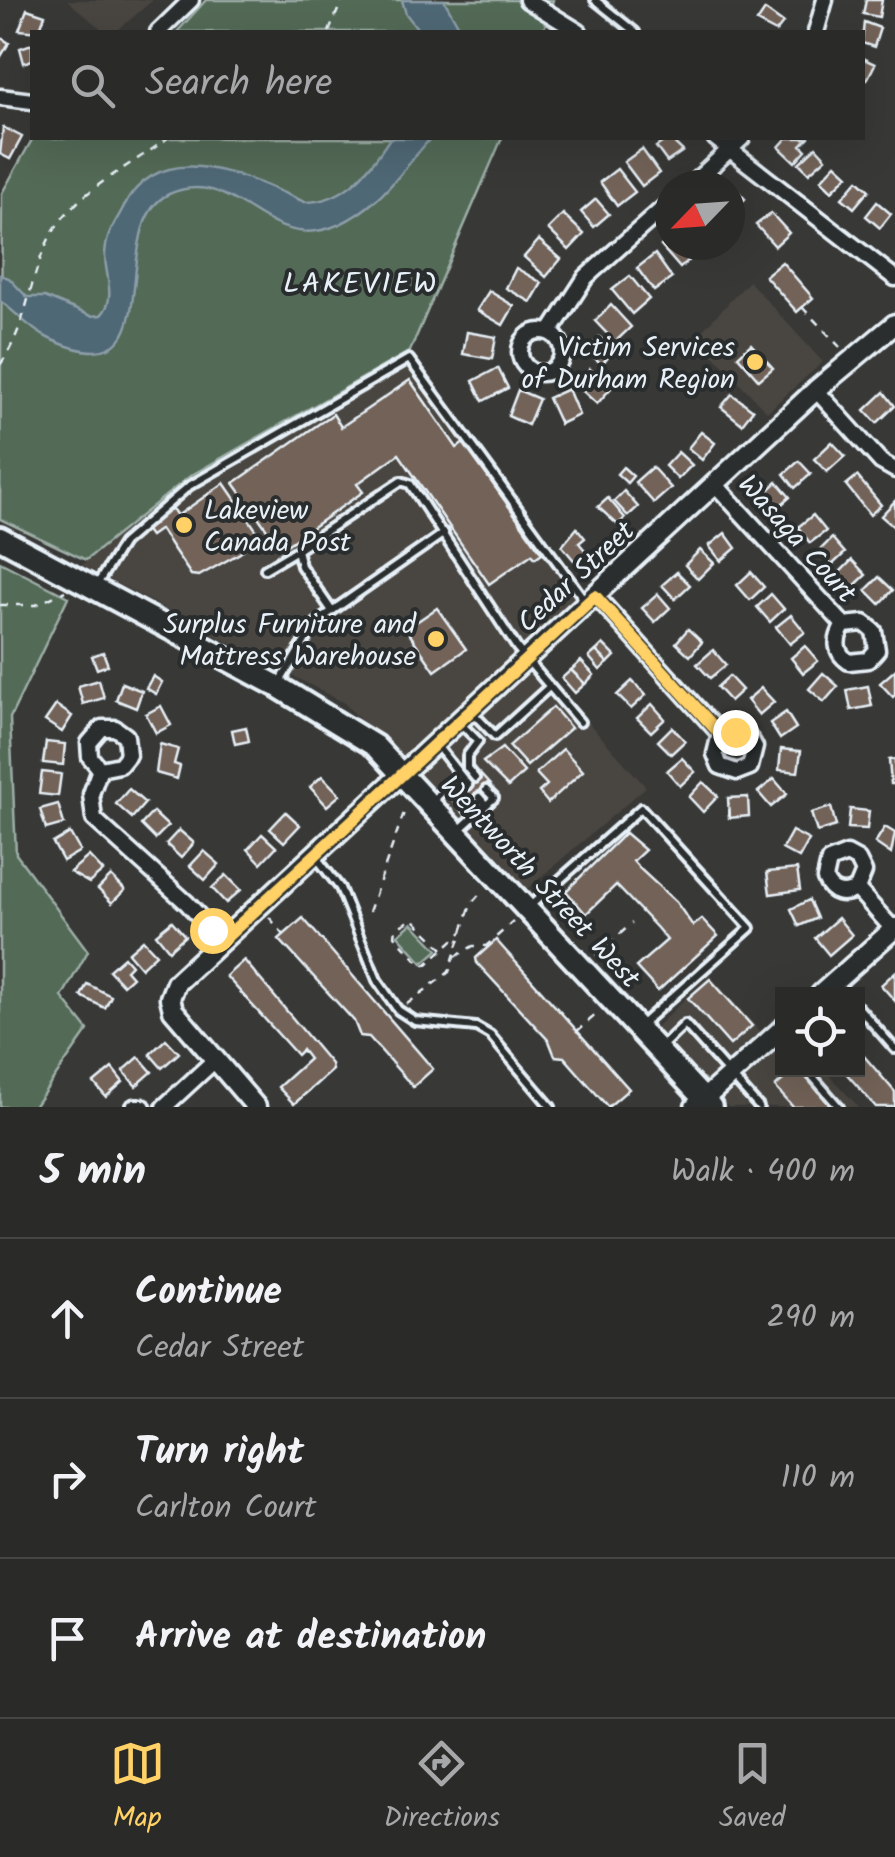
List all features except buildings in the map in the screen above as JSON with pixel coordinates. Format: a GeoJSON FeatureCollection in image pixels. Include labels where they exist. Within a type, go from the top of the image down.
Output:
{"type":"FeatureCollection","features":[{"type":"Feature","properties":{"kind":"main road","name":"Wentworth Street West"},"geometry":{"type":"LineString","coordinates":[[0,538],[352,728],[405,776],[457,832],[520,915],[583,966],[703,1104]]}},
{"type":"Feature","properties":{"kind":"street"},"geometry":{"type":"LineString","coordinates":[[160,30],[191,0]]}},
{"type":"Feature","properties":{"kind":"street"},"geometry":{"type":"LineString","coordinates":[[527,0],[576,30]]}},
{"type":"Feature","properties":{"kind":"street"},"geometry":{"type":"LineString","coordinates":[[817,30],[825,0]]}},
{"type":"Feature","properties":{"kind":"street"},"geometry":{"type":"LineString","coordinates":[[0,97],[30,101]]}},
{"type":"Feature","properties":{"kind":"street"},"geometry":{"type":"LineString","coordinates":[[718,140],[895,278]]}},
{"type":"Feature","properties":{"kind":"street"},"geometry":{"type":"LineString","coordinates":[[709,170],[740,140]]}},
{"type":"Feature","properties":{"kind":"street"},"geometry":{"type":"LineString","coordinates":[[551,330],[586,276],[655,215]]}},
{"type":"Feature","properties":{"kind":"street","name":"Cedar Street"},"geometry":{"type":"LineString","coordinates":[[216,1059],[178,1018],[170,998],[176,983],[405,776],[525,659],[816,390],[895,324]]}},
{"type":"Feature","properties":{"kind":"street"},"geometry":{"type":"LineString","coordinates":[[816,390],[881,462],[895,470]]}},
{"type":"Feature","properties":{"kind":"street","name":"Wasaga Court"},"geometry":{"type":"LineString","coordinates":[[714,484],[844,625]]}},
{"type":"Feature","properties":{"kind":"street"},"geometry":{"type":"LineString","coordinates":[[591,599],[720,734]]}},
{"type":"Feature","properties":{"kind":"street"},"geometry":{"type":"LineString","coordinates":[[100,769],[91,794],[94,819],[187,903],[222,941]]}},
{"type":"Feature","properties":{"kind":"street"},"geometry":{"type":"LineString","coordinates":[[837,987],[894,928],[857,889]]}},
{"type":"Feature","properties":{"kind":"street"},"geometry":{"type":"LineString","coordinates":[[703,1104],[775,1039]]}},
{"type":"Feature","properties":{"kind":"street"},"geometry":{"type":"LineString","coordinates":[[164,1107],[216,1059],[256,1107]]}},
{"type":"Feature","properties":{"kind":"street"},"geometry":{"type":"LineString","coordinates":[[134,1107],[143,1107]]}},
{"type":"Feature","properties":{"kind":"lane"},"geometry":{"type":"LineString","coordinates":[[594,0],[632,30]]}},
{"type":"Feature","properties":{"kind":"lane"},"geometry":{"type":"LineString","coordinates":[[95,588],[123,543],[188,486],[410,359],[591,599]]}},
{"type":"Feature","properties":{"kind":"lane"},"geometry":{"type":"LineString","coordinates":[[265,569],[401,481],[410,484],[525,659],[580,722]]}},
{"type":"Feature","properties":{"kind":"lane"},"geometry":{"type":"LineString","coordinates":[[277,686],[316,623],[444,534]]}},
{"type":"Feature","properties":{"kind":"lane"},"geometry":{"type":"LineString","coordinates":[[297,550],[301,566],[332,611]]}},
{"type":"Feature","properties":{"kind":"lane"},"geometry":{"type":"LineString","coordinates":[[466,717],[495,736],[549,687]]}},
{"type":"Feature","properties":{"kind":"lane"},"geometry":{"type":"LineString","coordinates":[[430,803],[466,768],[467,756],[478,741],[466,717]]}},
{"type":"Feature","properties":{"kind":"lane"},"geometry":{"type":"LineString","coordinates":[[437,745],[468,785]]}},
{"type":"Feature","properties":{"kind":"lane"},"geometry":{"type":"LineString","coordinates":[[466,768],[476,778]]}},
{"type":"Feature","properties":{"kind":"lane"},"geometry":{"type":"LineString","coordinates":[[447,786],[474,816]]}},
{"type":"Feature","properties":{"kind":"lane"},"geometry":{"type":"LineString","coordinates":[[457,832],[494,798],[486,790]]}},
{"type":"Feature","properties":{"kind":"lane"},"geometry":{"type":"LineString","coordinates":[[479,796],[486,805]]}},
{"type":"Feature","properties":{"kind":"lane"},"geometry":{"type":"LineString","coordinates":[[520,915],[641,808],[750,928],[638,1027]]}},
{"type":"Feature","properties":{"kind":"lane"},"geometry":{"type":"LineString","coordinates":[[315,856],[340,888],[377,980],[398,1010],[414,1021],[476,1027],[490,1035],[551,1107]]}},
{"type":"Feature","properties":{"kind":"lane"},"geometry":{"type":"LineString","coordinates":[[865,1015],[895,1049]]}},
{"type":"Feature","properties":{"kind":"lane"},"geometry":{"type":"LineString","coordinates":[[659,1049],[685,1024],[760,1107]]}},
{"type":"Feature","properties":{"kind":"lane"},"geometry":{"type":"LineString","coordinates":[[813,1077],[840,1107]]}},
{"type":"Feature","properties":{"kind":"path"},"geometry":{"type":"LineString","coordinates":[[331,30],[342,0]]}},
{"type":"Feature","properties":{"kind":"path"},"geometry":{"type":"LineString","coordinates":[[0,364],[19,334],[40,260],[56,227],[94,188],[165,140]]}},
{"type":"Feature","properties":{"kind":"path"},"geometry":{"type":"LineString","coordinates":[[802,308],[842,350]]}},
{"type":"Feature","properties":{"kind":"path"},"geometry":{"type":"LineString","coordinates":[[0,605],[36,605],[66,591]]}},
{"type":"Feature","properties":{"kind":"path"},"geometry":{"type":"LineString","coordinates":[[369,912],[406,807]]}},
{"type":"Feature","properties":{"kind":"path"},"geometry":{"type":"LineString","coordinates":[[398,1010],[436,986],[450,972],[471,904],[483,890]]}},
{"type":"Feature","properties":{"kind":"path"},"geometry":{"type":"LineString","coordinates":[[454,958],[474,946],[486,946],[520,915]]}},
{"type":"Feature","properties":{"kind":"path"},"geometry":{"type":"LineString","coordinates":[[268,917],[284,935]]}},
{"type":"Feature","properties":{"kind":"path"},"geometry":{"type":"LineString","coordinates":[[443,949],[413,919],[396,928],[396,936],[422,966],[443,949],[463,931]]}},
{"type":"Feature","properties":{"kind":"path"},"geometry":{"type":"LineString","coordinates":[[583,966],[632,923]]}},
{"type":"Feature","properties":{"kind":"path"},"geometry":{"type":"LineString","coordinates":[[576,1032],[598,1013]]}},
{"type":"Feature","properties":{"kind":"shaded area"},"geometry":{"type":"Polygon","coordinates":[[[67,0],[153,0],[118,30],[102,30],[67,0]]]}},
{"type":"Feature","properties":{"kind":"shaded area"},"geometry":{"type":"Polygon","coordinates":[[[749,281],[823,362],[767,412],[696,337],[749,281]]]}},
{"type":"Feature","properties":{"kind":"shaded area"},"geometry":{"type":"Polygon","coordinates":[[[410,352],[582,598],[526,653],[646,787],[526,890],[344,703],[82,565],[191,478],[410,352]]]}},
{"type":"Feature","properties":{"kind":"shaded area"},"geometry":{"type":"Polygon","coordinates":[[[710,975],[775,1048],[775,1077],[831,1077],[859,1107],[728,1107],[656,1027],[710,975]]]}},
{"type":"Feature","properties":{"kind":"green space"},"geometry":{"type":"Polygon","coordinates":[[[206,0],[553,0],[544,30],[179,30],[206,0]]]}},
{"type":"Feature","properties":{"kind":"green space"},"geometry":{"type":"Polygon","coordinates":[[[32,140],[501,140],[410,351],[190,476],[86,560],[0,519],[2,193],[32,140]]]}},
{"type":"Feature","properties":{"kind":"green space"},"geometry":{"type":"Polygon","coordinates":[[[0,562],[68,597],[10,718],[16,854],[88,951],[62,997],[88,1030],[34,1107],[0,1107],[0,562]]]}},
{"type":"Feature","properties":{"kind":"green space"},"geometry":{"type":"Polygon","coordinates":[[[412,923],[438,950],[423,963],[398,935],[412,923]]]}},
{"type":"Feature","properties":{"kind":"water"},"geometry":{"type":"Polygon","coordinates":[[[402,0],[444,0],[461,30],[418,30],[406,14],[402,0]]]}},
{"type":"Feature","properties":{"kind":"water"},"geometry":{"type":"Polygon","coordinates":[[[389,140],[429,140],[376,200],[340,224],[311,232],[285,228],[220,193],[196,188],[169,194],[150,212],[140,238],[126,328],[113,346],[88,351],[48,338],[0,301],[0,275],[9,278],[27,297],[45,297],[91,316],[101,315],[109,294],[105,255],[109,235],[141,184],[161,172],[183,167],[208,168],[258,182],[305,202],[320,201],[345,190],[389,140]]]}},
{"type":"Feature","properties":{"kind":"place","name":"Victim Services of Durham Region"},"geometry":{"type":"Point","coordinates":[755,362]}},
{"type":"Feature","properties":{"kind":"place","name":"Lakeview Canada Post"},"geometry":{"type":"Point","coordinates":[184,525]}},
{"type":"Feature","properties":{"kind":"place","name":"Surplus Furniture and Mattress Warehouse"},"geometry":{"type":"Point","coordinates":[436,639]}},
{"type":"Feature","properties":{"kind":"district","name":"LAKEVIEW"},"geometry":{"type":"Point","coordinates":[361,283]}},
{"type":"Feature","properties":{"kind":"route"},"geometry":{"type":"LineString","coordinates":[[212,930],[222,941],[595,596],[720,734],[735,732]]}}]}
